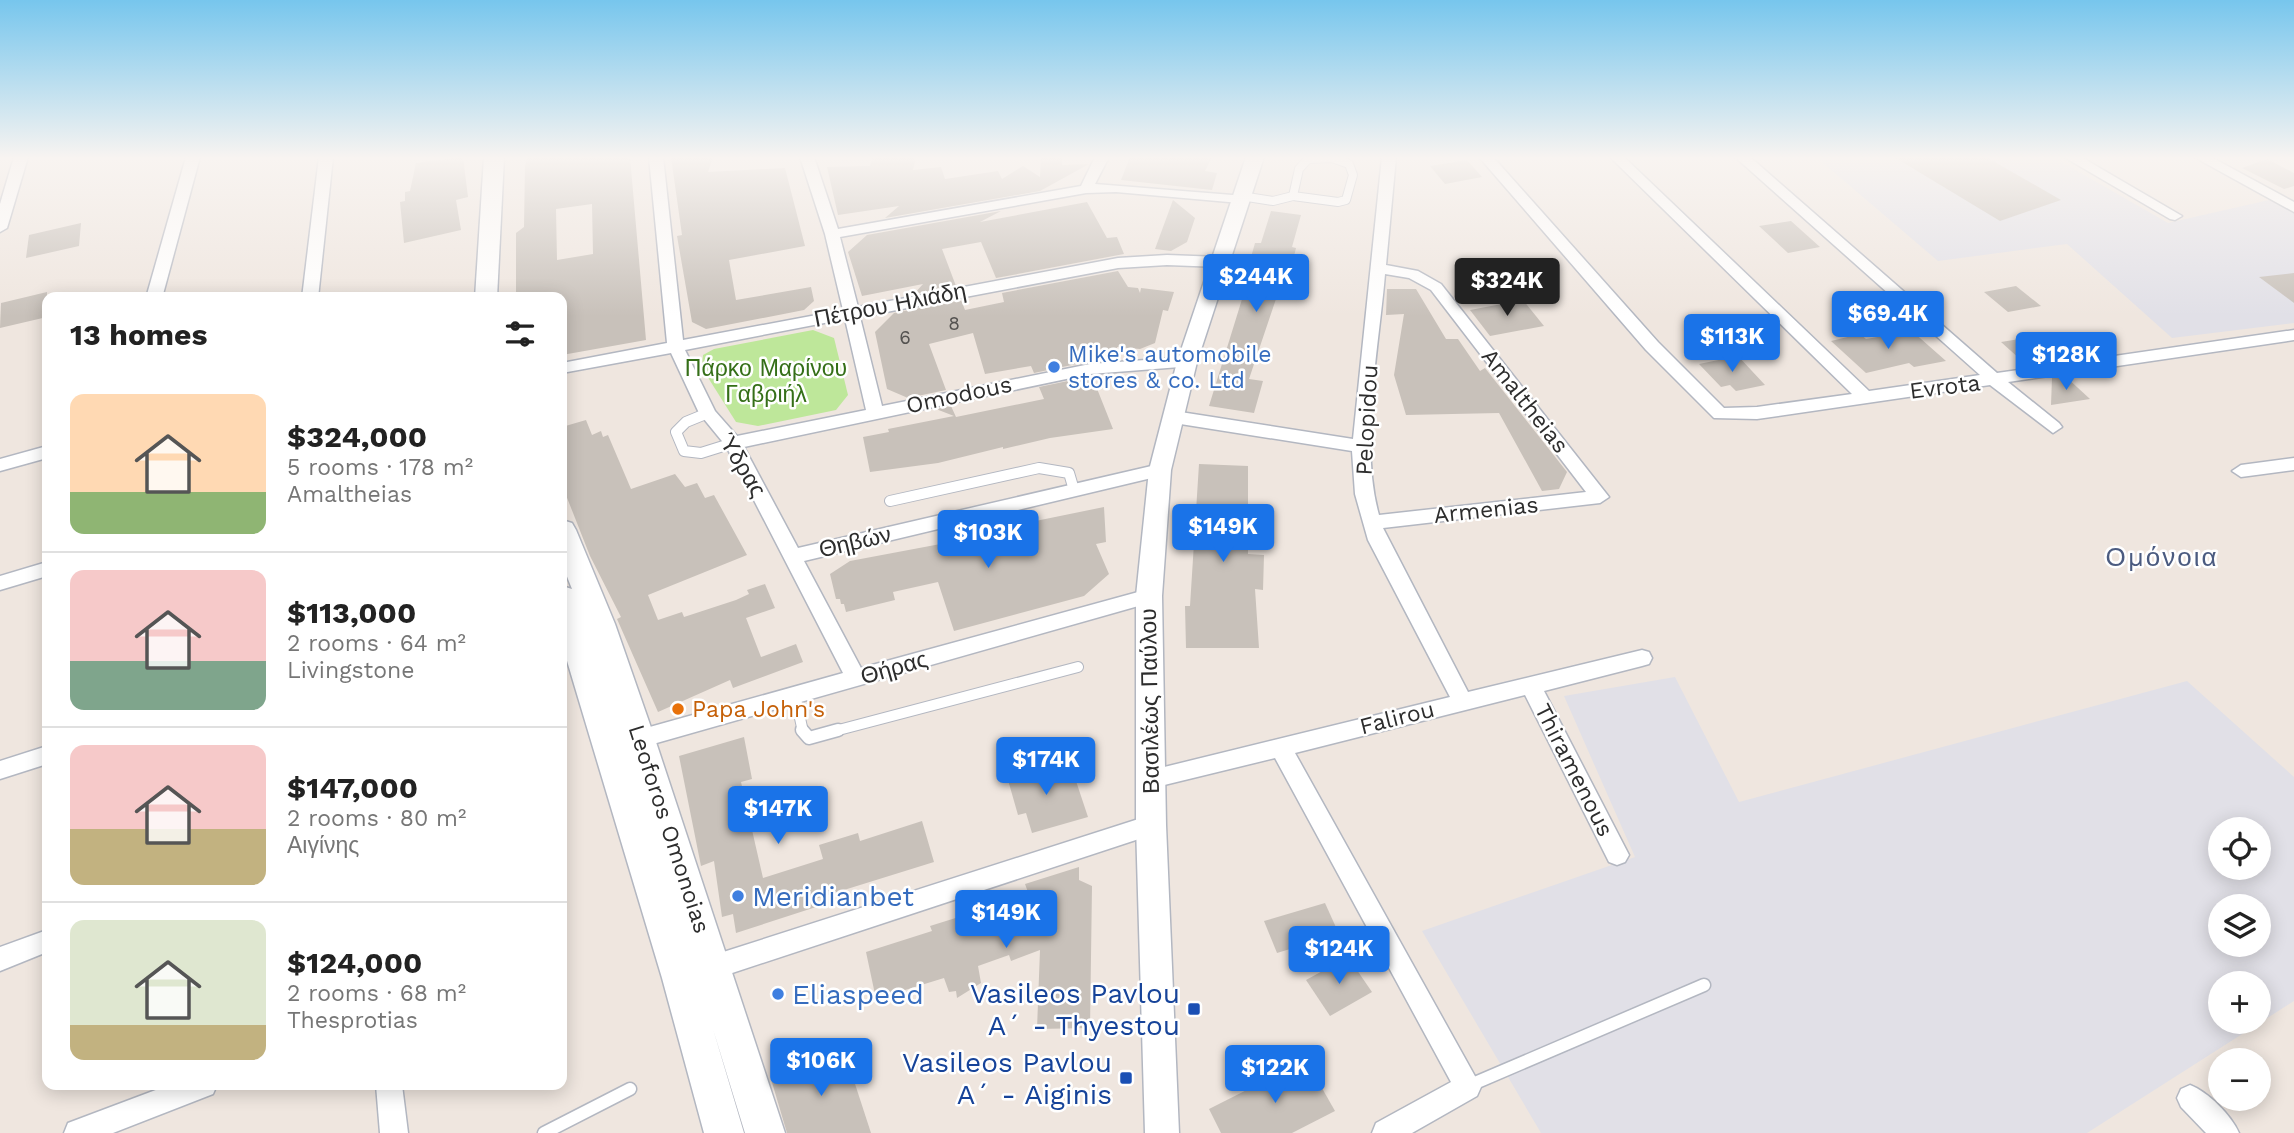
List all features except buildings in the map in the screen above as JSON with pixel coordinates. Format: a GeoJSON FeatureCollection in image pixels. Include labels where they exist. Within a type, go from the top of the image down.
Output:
{"type":"FeatureCollection","features":[{"type":"Feature","properties":{"kind":"main road"},"geometry":{"type":"LineString","coordinates":[[486,292],[492,210]]}},
{"type":"Feature","properties":{"kind":"main road"},"geometry":{"type":"LineString","coordinates":[[502,292],[507,210]]}},
{"type":"Feature","properties":{"kind":"main road","name":"Leoforos Omonoias"},"geometry":{"type":"LineString","coordinates":[[567,542],[600,624],[639,739],[765,1133]]}},
{"type":"Feature","properties":{"kind":"main road","name":"Leoforos Omonoias"},"geometry":{"type":"LineString","coordinates":[[569,640],[724,1133]]}},
{"type":"Feature","properties":{"kind":"street"},"geometry":{"type":"LineString","coordinates":[[0,228],[6,210]]}},
{"type":"Feature","properties":{"kind":"street"},"geometry":{"type":"LineString","coordinates":[[156,292],[179,210]]}},
{"type":"Feature","properties":{"kind":"street"},"geometry":{"type":"LineString","coordinates":[[311,292],[320,210]]}},
{"type":"Feature","properties":{"kind":"street","name":"Ύδρας"},"geometry":{"type":"LineString","coordinates":[[661,210],[676,347],[708,413],[733,443],[856,678]]}},
{"type":"Feature","properties":{"kind":"street"},"geometry":{"type":"LineString","coordinates":[[824,210],[875,412]]}},
{"type":"Feature","properties":{"kind":"street"},"geometry":{"type":"LineString","coordinates":[[832,234],[968,210]]}},
{"type":"Feature","properties":{"kind":"street","name":"Βασιλέως Παύλου"},"geometry":{"type":"LineString","coordinates":[[1162,1133],[1151,825],[1149,596],[1160,470],[1187,362],[1237,210]]}},
{"type":"Feature","properties":{"kind":"street","name":"Pelopidou"},"geometry":{"type":"LineString","coordinates":[[1384,210],[1361,446],[1364,494],[1377,540],[1463,702]]}},
{"type":"Feature","properties":{"kind":"street","name":"Evrota"},"geometry":{"type":"LineString","coordinates":[[1531,210],[1652,346],[1720,414],[1757,413],[2294,335]]}},
{"type":"Feature","properties":{"kind":"street"},"geometry":{"type":"LineString","coordinates":[[1670,210],[1865,397]]}},
{"type":"Feature","properties":{"kind":"street"},"geometry":{"type":"LineString","coordinates":[[1800,210],[1995,380],[2053,427]]}},
{"type":"Feature","properties":{"kind":"street"},"geometry":{"type":"LineString","coordinates":[[2164,210],[2175,216]]}},
{"type":"Feature","properties":{"kind":"street","name":"Πέτρου Ηλιάδη"},"geometry":{"type":"LineString","coordinates":[[567,367],[1118,263],[1167,260],[1220,262]]}},
{"type":"Feature","properties":{"kind":"street","name":"Amaltheias"},"geometry":{"type":"LineString","coordinates":[[1379,268],[1413,274],[1436,287],[1600,498]]}},
{"type":"Feature","properties":{"kind":"street","name":"Omodous"},"geometry":{"type":"LineString","coordinates":[[733,443],[1090,369],[1187,362]]}},
{"type":"Feature","properties":{"kind":"street"},"geometry":{"type":"LineString","coordinates":[[1174,417],[1361,446]]}},
{"type":"Feature","properties":{"kind":"street"},"geometry":{"type":"LineString","coordinates":[[0,465],[42,453]]}},
{"type":"Feature","properties":{"kind":"street"},"geometry":{"type":"LineString","coordinates":[[2241,471],[2294,464]]}},
{"type":"Feature","properties":{"kind":"street","name":"Θηβών"},"geometry":{"type":"LineString","coordinates":[[794,556],[1160,470]]}},
{"type":"Feature","properties":{"kind":"street","name":"Armenias"},"geometry":{"type":"LineString","coordinates":[[1372,523],[1600,498]]}},
{"type":"Feature","properties":{"kind":"street"},"geometry":{"type":"LineString","coordinates":[[0,583],[42,570]]}},
{"type":"Feature","properties":{"kind":"street","name":"Θήρας"},"geometry":{"type":"LineString","coordinates":[[639,739],[1149,596]]}},
{"type":"Feature","properties":{"kind":"street","name":"Falirou"},"geometry":{"type":"LineString","coordinates":[[1152,779],[1642,658]]}},
{"type":"Feature","properties":{"kind":"street","name":"Thiramenous"},"geometry":{"type":"LineString","coordinates":[[1531,686],[1617,855]]}},
{"type":"Feature","properties":{"kind":"street"},"geometry":{"type":"LineString","coordinates":[[1280,747],[1468,1087],[1386,1133]]}},
{"type":"Feature","properties":{"kind":"street"},"geometry":{"type":"LineString","coordinates":[[0,770],[42,757]]}},
{"type":"Feature","properties":{"kind":"street"},"geometry":{"type":"LineString","coordinates":[[714,967],[1151,825]]}},
{"type":"Feature","properties":{"kind":"street"},"geometry":{"type":"LineString","coordinates":[[0,959],[42,943]]}},
{"type":"Feature","properties":{"kind":"street"},"geometry":{"type":"LineString","coordinates":[[78,1133],[191,1090]]}},
{"type":"Feature","properties":{"kind":"street"},"geometry":{"type":"LineString","coordinates":[[390,1090],[394,1133]]}},
{"type":"Feature","properties":{"kind":"street"},"geometry":{"type":"LineString","coordinates":[[2190,1098],[2225,1133]]}},
{"type":"Feature","properties":{"kind":"lane"},"geometry":{"type":"LineString","coordinates":[[708,413],[686,422],[676,432],[684,451],[701,453],[733,443]]}},
{"type":"Feature","properties":{"kind":"lane"},"geometry":{"type":"LineString","coordinates":[[890,500],[1039,468],[1060,469],[1069,473],[1074,490]]}},
{"type":"Feature","properties":{"kind":"lane"},"geometry":{"type":"LineString","coordinates":[[795,695],[803,733],[809,738],[1077,667]]}},
{"type":"Feature","properties":{"kind":"lane"},"geometry":{"type":"LineString","coordinates":[[1468,1087],[1704,985]]}},
{"type":"Feature","properties":{"kind":"lane"},"geometry":{"type":"LineString","coordinates":[[544,1133],[630,1089]]}},
{"type":"Feature","properties":{"kind":"shaded area"},"geometry":{"type":"Polygon","coordinates":[[[1878,210],[2145,210],[2168,223],[2226,210],[2288,210],[2294,213],[2294,323],[2172,338],[2067,244],[1938,261],[1878,210]]]}},
{"type":"Feature","properties":{"kind":"shaded area"},"geometry":{"type":"Polygon","coordinates":[[[1675,677],[1739,802],[2187,681],[2294,777],[2294,1001],[2271,1016],[2271,971],[2208,971],[2208,1034],[2242,1034],[2220,1048],[2208,1048],[2208,1056],[2087,1133],[1541,1133],[1422,931],[1635,857],[1564,696],[1675,677]]]}},
{"type":"Feature","properties":{"kind":"green space","name":"Πάρκο Μαρίνου Γαβριήλ"},"geometry":{"type":"Polygon","coordinates":[[[813,330],[834,338],[848,395],[836,410],[758,426],[736,422],[702,368],[703,355],[714,349],[813,330]]]}},
{"type":"Feature","properties":{"kind":"place","name":"Mike's automobile stores & co. Ltd"},"geometry":{"type":"Point","coordinates":[1054,367]}},
{"type":"Feature","properties":{"kind":"place","name":"Papa John's"},"geometry":{"type":"Point","coordinates":[678,709]}},
{"type":"Feature","properties":{"kind":"place","name":"Meridianbet"},"geometry":{"type":"Point","coordinates":[738,896]}},
{"type":"Feature","properties":{"kind":"place","name":"Eliaspeed"},"geometry":{"type":"Point","coordinates":[778,994]}},
{"type":"Feature","properties":{"kind":"place","name":"Vasileos Pavlou A´ - Thyestou"},"geometry":{"type":"Point","coordinates":[1194,1009]}},
{"type":"Feature","properties":{"kind":"place","name":"Vasileos Pavlou A´ - Aiginis"},"geometry":{"type":"Point","coordinates":[1126,1078]}},
{"type":"Feature","properties":{"kind":"district","name":"Ομόνοια"},"geometry":{"type":"Point","coordinates":[2162,557]}}]}
